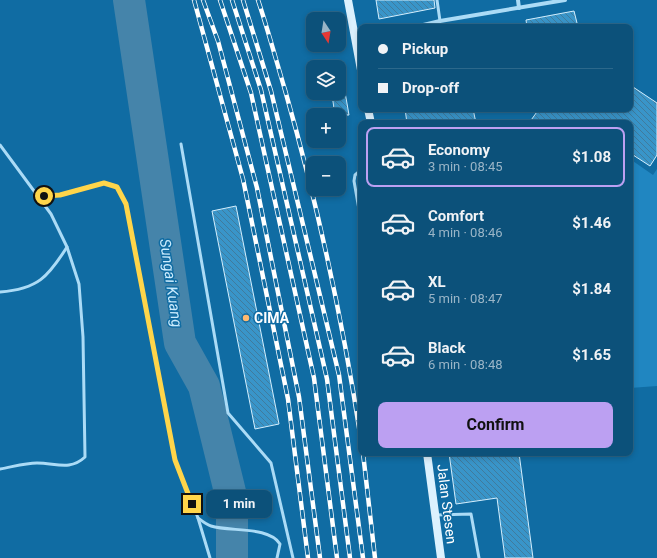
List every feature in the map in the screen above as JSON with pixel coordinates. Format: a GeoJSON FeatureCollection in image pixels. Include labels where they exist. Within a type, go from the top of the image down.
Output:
{"type":"FeatureCollection","features":[{"type":"Feature","properties":{"kind":"main road"},"geometry":{"type":"LineString","coordinates":[[348,0],[358,41]]}},
{"type":"Feature","properties":{"kind":"main road","name":"Jalan Stesen"},"geometry":{"type":"LineString","coordinates":[[427,456],[441,558]]}},
{"type":"Feature","properties":{"kind":"street"},"geometry":{"type":"LineString","coordinates":[[518,0],[519,8]]}},
{"type":"Feature","properties":{"kind":"street"},"geometry":{"type":"LineString","coordinates":[[428,24],[565,0]]}},
{"type":"Feature","properties":{"kind":"lane"},"geometry":{"type":"LineString","coordinates":[[437,0],[440,21]]}},
{"type":"Feature","properties":{"kind":"lane"},"geometry":{"type":"LineString","coordinates":[[180,144],[228,413],[271,463],[293,558]]}},
{"type":"Feature","properties":{"kind":"lane"},"geometry":{"type":"LineString","coordinates":[[0,145],[51,214],[67,247],[79,284],[83,337],[85,457],[78,464],[70,466],[37,463],[0,469]]}},
{"type":"Feature","properties":{"kind":"lane"},"geometry":{"type":"LineString","coordinates":[[358,172],[355,175],[354,181],[358,204]]}},
{"type":"Feature","properties":{"kind":"lane"},"geometry":{"type":"LineString","coordinates":[[35,194],[44,196],[60,195],[104,183],[117,187],[126,204],[175,460],[198,518],[210,558]]}},
{"type":"Feature","properties":{"kind":"lane"},"geometry":{"type":"LineString","coordinates":[[0,292],[15,291],[33,285],[50,273],[67,247]]}},
{"type":"Feature","properties":{"kind":"lane"},"geometry":{"type":"LineString","coordinates":[[435,515],[471,514],[479,558]]}},
{"type":"Feature","properties":{"kind":"lane"},"geometry":{"type":"LineString","coordinates":[[198,518],[210,526],[265,533],[276,537],[280,544],[277,558]]}},
{"type":"Feature","properties":{"kind":"shaded area"},"geometry":{"type":"Polygon","coordinates":[[[633,161],[653,175],[657,169],[657,386],[633,388],[633,161]]]}},
{"type":"Feature","properties":{"kind":"building"},"geometry":{"type":"Polygon","coordinates":[[[376,0],[434,0],[435,8],[379,19],[376,0]]]}},
{"type":"Feature","properties":{"kind":"building"},"geometry":{"type":"Polygon","coordinates":[[[574,11],[577,24],[527,24],[526,20],[574,11]]]}},
{"type":"Feature","properties":{"kind":"building"},"geometry":{"type":"Polygon","coordinates":[[[633,87],[657,103],[657,155],[650,166],[633,155],[633,120],[531,120],[537,112],[633,112],[633,87]]]}},
{"type":"Feature","properties":{"kind":"building"},"geometry":{"type":"Polygon","coordinates":[[[346,98],[349,115],[346,115],[346,108],[334,108],[333,100],[346,100],[346,98]]]}},
{"type":"Feature","properties":{"kind":"building"},"geometry":{"type":"Polygon","coordinates":[[[405,112],[474,112],[475,120],[407,120],[405,112]]]}},
{"type":"Feature","properties":{"kind":"building","name":"CIMA"},"geometry":{"type":"Polygon","coordinates":[[[236,206],[279,424],[255,429],[212,211],[236,206]]]}},
{"type":"Feature","properties":{"kind":"building"},"geometry":{"type":"Polygon","coordinates":[[[449,456],[519,456],[533,558],[505,558],[497,498],[456,504],[449,456]]]}},
{"type":"Feature","properties":{"kind":"waterway","name":"Sungai Kuang"},"geometry":{"type":"LineString","coordinates":[[129,0],[180,343],[204,386],[232,500],[232,558]]}},
{"type":"Feature","properties":{"kind":"railway"},"geometry":{"type":"LineString","coordinates":[[194,0],[243,179],[288,399],[308,558]]}},
{"type":"Feature","properties":{"kind":"railway"},"geometry":{"type":"LineString","coordinates":[[203,0],[218,41],[257,188],[299,397],[320,558]]}},
{"type":"Feature","properties":{"kind":"railway"},"geometry":{"type":"LineString","coordinates":[[220,0],[251,93],[314,378],[337,558]]}},
{"type":"Feature","properties":{"kind":"railway"},"geometry":{"type":"LineString","coordinates":[[232,0],[261,90],[327,379],[350,558]]}},
{"type":"Feature","properties":{"kind":"railway"},"geometry":{"type":"LineString","coordinates":[[243,0],[271,91],[339,375],[363,558]]}},
{"type":"Feature","properties":{"kind":"railway"},"geometry":{"type":"LineString","coordinates":[[258,0],[285,90],[319,221],[338,308],[358,421]]}},
{"type":"Feature","properties":{"kind":"railway"},"geometry":{"type":"LineString","coordinates":[[363,456],[375,558]]}},
{"type":"Feature","properties":{"kind":"place","name":"CIMA"},"geometry":{"type":"Point","coordinates":[246,318]}},
{"type":"Feature","properties":{"kind":"route"},"geometry":{"type":"LineString","coordinates":[[44,196],[60,195],[104,183],[117,187],[126,204],[175,460],[192,504]]}}]}
